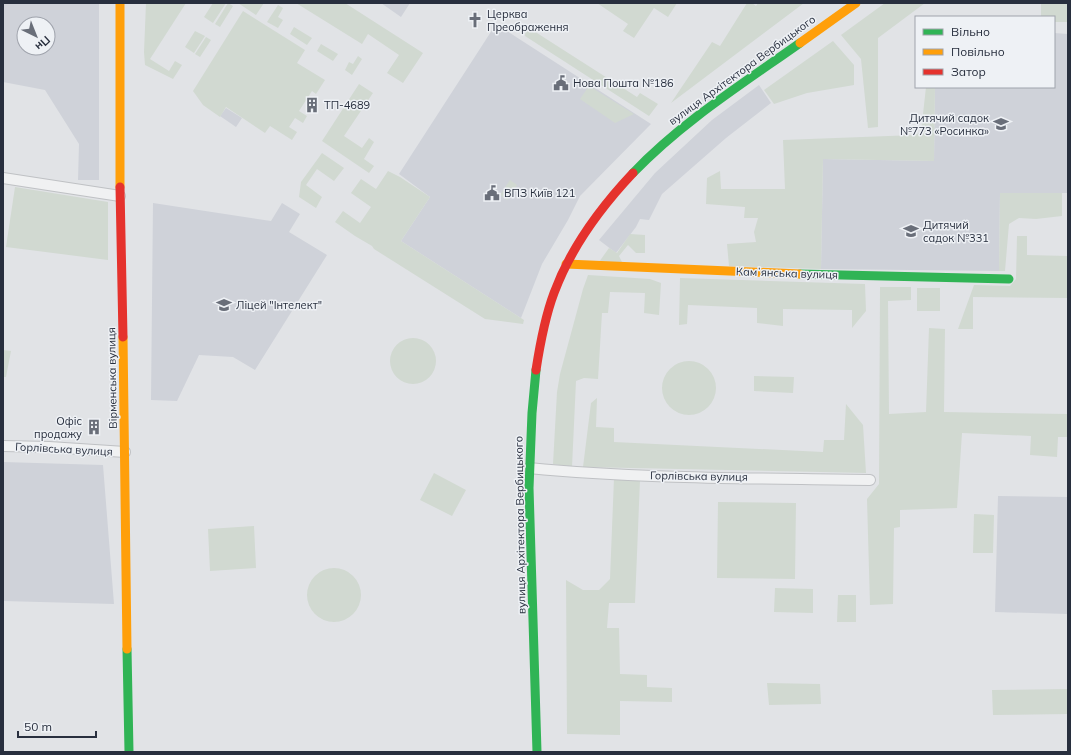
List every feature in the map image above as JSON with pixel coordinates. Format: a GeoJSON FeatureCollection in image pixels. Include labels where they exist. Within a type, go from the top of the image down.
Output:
{"type":"FeatureCollection","features":[{"type":"Feature","properties":{"kind":"street","name":"Вірменська вулиця"},"geometry":{"type":"LineString","coordinates":[[120,3],[120,196],[129,752]]}},
{"type":"Feature","properties":{"kind":"street","name":"вулиця Архітектора Вербицького"},"geometry":{"type":"LineString","coordinates":[[537,752],[529,468],[532,406],[538,356],[547,315],[555,288],[566,264],[588,228],[616,192],[654,152],[682,127],[856,3]]}},
{"type":"Feature","properties":{"kind":"street"},"geometry":{"type":"LineString","coordinates":[[3,178],[120,196]]}},
{"type":"Feature","properties":{"kind":"street","name":"Камʼянська вулиця"},"geometry":{"type":"LineString","coordinates":[[566,264],[814,275],[1009,279]]}},
{"type":"Feature","properties":{"kind":"street","name":"Горлівська вулиця"},"geometry":{"type":"LineString","coordinates":[[3,446],[49,447],[125,452]]}},
{"type":"Feature","properties":{"kind":"street","name":"Горлівська вулиця"},"geometry":{"type":"LineString","coordinates":[[529,468],[591,473],[870,480]]}},
{"type":"Feature","properties":{"kind":"shaded area"},"geometry":{"type":"Polygon","coordinates":[[[3,3],[99,3],[99,180],[78,180],[79,144],[45,90],[3,82],[3,3]]]}},
{"type":"Feature","properties":{"kind":"shaded area"},"geometry":{"type":"Polygon","coordinates":[[[146,3],[186,3],[150,59],[169,71],[175,61],[182,65],[173,79],[145,65],[144,52],[146,3]]]}},
{"type":"Feature","properties":{"kind":"shaded area"},"geometry":{"type":"Polygon","coordinates":[[[213,3],[226,3],[213,23],[204,17],[213,3]]]}},
{"type":"Feature","properties":{"kind":"shaded area"},"geometry":{"type":"Polygon","coordinates":[[[228,3],[233,6],[220,27],[215,24],[228,3]]]}},
{"type":"Feature","properties":{"kind":"shaded area"},"geometry":{"type":"Polygon","coordinates":[[[238,3],[264,3],[256,15],[238,3]]]}},
{"type":"Feature","properties":{"kind":"shaded area"},"geometry":{"type":"Polygon","coordinates":[[[296,3],[345,3],[423,53],[403,83],[387,73],[399,55],[368,34],[362,44],[296,3]]]}},
{"type":"Feature","properties":{"kind":"shaded area"},"geometry":{"type":"Polygon","coordinates":[[[381,3],[410,3],[401,17],[381,3]]]}},
{"type":"Feature","properties":{"kind":"shaded area"},"geometry":{"type":"Polygon","coordinates":[[[597,3],[677,3],[668,17],[654,8],[634,38],[623,31],[628,24],[597,3]]]}},
{"type":"Feature","properties":{"kind":"shaded area"},"geometry":{"type":"Polygon","coordinates":[[[747,3],[752,3],[756,6],[758,3],[804,3],[671,103],[712,42],[720,46],[747,3]]]}},
{"type":"Feature","properties":{"kind":"shaded area"},"geometry":{"type":"Polygon","coordinates":[[[885,3],[925,3],[878,38],[878,127],[868,128],[861,59],[841,35],[885,3]]]}},
{"type":"Feature","properties":{"kind":"shaded area"},"geometry":{"type":"Polygon","coordinates":[[[1041,3],[1068,3],[1068,22],[1055,22],[1055,16],[1041,16],[1041,3]]]}},
{"type":"Feature","properties":{"kind":"shaded area"},"geometry":{"type":"Polygon","coordinates":[[[278,5],[283,8],[278,17],[283,20],[278,28],[267,22],[278,5]]]}},
{"type":"Feature","properties":{"kind":"shaded area"},"geometry":{"type":"Polygon","coordinates":[[[243,11],[305,50],[297,63],[325,80],[316,94],[312,91],[299,111],[307,116],[303,123],[295,118],[289,127],[297,132],[292,140],[270,126],[265,133],[226,107],[220,117],[203,105],[193,91],[243,11]]]}},
{"type":"Feature","properties":{"kind":"shaded area"},"geometry":{"type":"Polygon","coordinates":[[[496,24],[651,124],[580,196],[568,220],[542,264],[521,318],[401,241],[430,197],[399,174],[496,24]]]}},
{"type":"Feature","properties":{"kind":"shaded area"},"geometry":{"type":"Polygon","coordinates":[[[526,26],[637,97],[640,93],[658,104],[649,116],[525,36],[526,26]]]}},
{"type":"Feature","properties":{"kind":"shaded area"},"geometry":{"type":"Polygon","coordinates":[[[294,27],[312,38],[307,45],[290,34],[294,27]]]}},
{"type":"Feature","properties":{"kind":"shaded area"},"geometry":{"type":"Polygon","coordinates":[[[195,31],[205,36],[194,53],[185,47],[195,31]]]}},
{"type":"Feature","properties":{"kind":"shaded area","name":"Дитячий садок №331"},"geometry":{"type":"Polygon","coordinates":[[[1055,33],[1068,34],[1068,193],[1000,193],[999,271],[821,269],[823,159],[934,161],[935,88],[1055,88],[1055,33]]]}},
{"type":"Feature","properties":{"kind":"shaded area"},"geometry":{"type":"Polygon","coordinates":[[[206,37],[211,40],[200,57],[195,54],[206,37]]]}},
{"type":"Feature","properties":{"kind":"shaded area"},"geometry":{"type":"Polygon","coordinates":[[[833,41],[854,65],[854,85],[807,93],[774,104],[764,90],[833,41]]]}},
{"type":"Feature","properties":{"kind":"shaded area"},"geometry":{"type":"Polygon","coordinates":[[[321,44],[338,54],[333,61],[317,51],[321,44]]]}},
{"type":"Feature","properties":{"kind":"shaded area"},"geometry":{"type":"Polygon","coordinates":[[[358,56],[362,59],[352,75],[345,70],[349,62],[353,64],[358,56]]]}},
{"type":"Feature","properties":{"kind":"shaded area"},"geometry":{"type":"Polygon","coordinates":[[[359,84],[373,93],[344,136],[362,148],[369,138],[374,142],[364,159],[374,166],[369,173],[322,141],[359,84]]]}},
{"type":"Feature","properties":{"kind":"shaded area"},"geometry":{"type":"Polygon","coordinates":[[[759,85],[771,103],[726,138],[662,194],[649,220],[640,219],[636,227],[616,253],[599,240],[655,173],[712,120],[759,85]]]}},
{"type":"Feature","properties":{"kind":"shaded area"},"geometry":{"type":"Polygon","coordinates":[[[589,86],[634,114],[615,123],[580,99],[589,86]]]}},
{"type":"Feature","properties":{"kind":"shaded area"},"geometry":{"type":"Polygon","coordinates":[[[926,88],[935,88],[934,161],[823,159],[821,269],[729,266],[727,244],[756,242],[754,232],[758,218],[744,218],[745,207],[706,204],[707,178],[720,171],[721,189],[785,189],[783,140],[915,135],[921,132],[926,88]]]}},
{"type":"Feature","properties":{"kind":"shaded area"},"geometry":{"type":"Polygon","coordinates":[[[226,108],[242,118],[236,127],[220,116],[226,108]]]}},
{"type":"Feature","properties":{"kind":"shaded area"},"geometry":{"type":"Polygon","coordinates":[[[322,153],[344,168],[334,181],[317,169],[306,185],[322,197],[316,208],[299,197],[301,182],[322,153]]]}},
{"type":"Feature","properties":{"kind":"shaded area"},"geometry":{"type":"Polygon","coordinates":[[[388,171],[400,177],[430,197],[401,241],[524,320],[523,324],[485,319],[374,249],[372,246],[335,222],[343,211],[360,223],[371,207],[351,193],[361,179],[376,189],[388,171]]]}},
{"type":"Feature","properties":{"kind":"shaded area"},"geometry":{"type":"Polygon","coordinates":[[[510,180],[517,185],[507,200],[500,195],[510,180]]]}},
{"type":"Feature","properties":{"kind":"shaded area"},"geometry":{"type":"Polygon","coordinates":[[[15,187],[108,202],[108,260],[6,247],[15,187]]]}},
{"type":"Feature","properties":{"kind":"shaded area"},"geometry":{"type":"Polygon","coordinates":[[[1000,193],[1062,193],[1062,216],[1036,219],[1019,218],[1009,224],[1005,271],[999,271],[1000,193]]]}},
{"type":"Feature","properties":{"kind":"shaded area","name":"Ліцей \"Інтелект\""},"geometry":{"type":"Polygon","coordinates":[[[153,203],[271,221],[282,203],[300,214],[289,232],[327,255],[255,370],[233,357],[199,355],[177,401],[151,400],[153,203]]]}},
{"type":"Feature","properties":{"kind":"shaded area"},"geometry":{"type":"Polygon","coordinates":[[[630,234],[645,235],[645,253],[636,253],[628,245],[619,256],[622,262],[599,262],[609,248],[617,253],[630,234]]]}},
{"type":"Feature","properties":{"kind":"shaded area"},"geometry":{"type":"Polygon","coordinates":[[[1017,236],[1027,236],[1027,255],[1068,256],[1068,298],[973,297],[973,329],[958,329],[974,285],[1010,286],[1016,279],[1017,236]]]}},
{"type":"Feature","properties":{"kind":"shaded area"},"geometry":{"type":"Polygon","coordinates":[[[588,275],[650,279],[661,283],[659,315],[644,313],[645,293],[610,292],[608,313],[602,313],[598,379],[584,378],[576,381],[572,467],[553,464],[557,392],[560,374],[588,275]]]}},
{"type":"Feature","properties":{"kind":"shaded area"},"geometry":{"type":"Polygon","coordinates":[[[680,278],[865,284],[866,311],[852,328],[852,310],[783,309],[783,326],[757,323],[757,308],[688,305],[687,324],[679,325],[680,278]]]}},
{"type":"Feature","properties":{"kind":"shaded area"},"geometry":{"type":"Polygon","coordinates":[[[880,287],[911,287],[911,300],[888,301],[889,414],[926,412],[929,328],[945,329],[944,412],[1068,414],[1068,437],[1058,437],[1057,457],[1030,455],[1031,436],[962,433],[957,508],[900,510],[900,527],[894,528],[893,604],[870,605],[867,499],[879,484],[880,287]]]}},
{"type":"Feature","properties":{"kind":"shaded area"},"geometry":{"type":"Polygon","coordinates":[[[917,288],[940,288],[940,311],[917,311],[917,288]]]}},
{"type":"Feature","properties":{"kind":"shaded area"},"geometry":{"type":"Polygon","coordinates":[[[413,338],[426,342],[432,348],[436,361],[432,374],[426,380],[413,384],[400,380],[394,374],[390,361],[394,348],[400,342],[413,338]]]}},
{"type":"Feature","properties":{"kind":"shaded area"},"geometry":{"type":"Polygon","coordinates":[[[3,350],[11,351],[6,377],[3,377],[3,350]]]}},
{"type":"Feature","properties":{"kind":"shaded area"},"geometry":{"type":"Polygon","coordinates":[[[684,361],[694,361],[704,365],[712,373],[716,383],[716,393],[712,403],[704,411],[694,415],[684,415],[674,411],[666,403],[662,393],[662,383],[666,373],[674,365],[684,361]]]}},
{"type":"Feature","properties":{"kind":"shaded area"},"geometry":{"type":"Polygon","coordinates":[[[754,376],[794,377],[793,393],[754,391],[754,376]]]}},
{"type":"Feature","properties":{"kind":"shaded area"},"geometry":{"type":"Polygon","coordinates":[[[597,398],[596,427],[614,428],[614,442],[823,452],[824,440],[844,440],[846,404],[863,425],[866,473],[583,467],[591,403],[597,398]]]}},
{"type":"Feature","properties":{"kind":"shaded area"},"geometry":{"type":"Polygon","coordinates":[[[3,462],[103,465],[114,604],[3,601],[3,462]]]}},
{"type":"Feature","properties":{"kind":"shaded area"},"geometry":{"type":"Polygon","coordinates":[[[434,473],[466,490],[452,516],[420,500],[434,473]]]}},
{"type":"Feature","properties":{"kind":"shaded area"},"geometry":{"type":"Polygon","coordinates":[[[614,478],[640,480],[635,603],[609,603],[607,628],[619,628],[620,674],[647,675],[647,687],[672,688],[672,702],[620,701],[620,735],[567,734],[566,580],[583,590],[599,590],[610,579],[614,478]]]}},
{"type":"Feature","properties":{"kind":"shaded area"},"geometry":{"type":"Polygon","coordinates":[[[998,496],[1068,497],[1068,614],[995,612],[998,496]]]}},
{"type":"Feature","properties":{"kind":"shaded area"},"geometry":{"type":"Polygon","coordinates":[[[718,502],[796,503],[795,579],[717,578],[718,502]]]}},
{"type":"Feature","properties":{"kind":"shaded area"},"geometry":{"type":"Polygon","coordinates":[[[974,514],[994,515],[993,553],[973,553],[974,514]]]}},
{"type":"Feature","properties":{"kind":"shaded area"},"geometry":{"type":"Polygon","coordinates":[[[254,526],[256,568],[210,571],[208,529],[254,526]]]}},
{"type":"Feature","properties":{"kind":"shaded area"},"geometry":{"type":"Polygon","coordinates":[[[334,568],[344,570],[353,576],[359,585],[361,595],[359,605],[353,614],[344,620],[334,622],[324,620],[315,614],[309,605],[307,595],[309,585],[315,576],[324,570],[334,568]]]}},
{"type":"Feature","properties":{"kind":"shaded area"},"geometry":{"type":"Polygon","coordinates":[[[775,588],[813,589],[813,613],[774,612],[775,588]]]}},
{"type":"Feature","properties":{"kind":"shaded area"},"geometry":{"type":"Polygon","coordinates":[[[838,595],[856,595],[856,622],[837,622],[838,595]]]}},
{"type":"Feature","properties":{"kind":"shaded area"},"geometry":{"type":"Polygon","coordinates":[[[767,683],[820,684],[821,704],[769,705],[767,683]]]}},
{"type":"Feature","properties":{"kind":"shaded area"},"geometry":{"type":"Polygon","coordinates":[[[1068,689],[1068,714],[993,715],[992,690],[1068,689]]]}},
{"type":"Feature","properties":{"kind":"traffic: fast"},"geometry":{"type":"LineString","coordinates":[[633,173],[652,154],[692,120],[800,43]]}},
{"type":"Feature","properties":{"kind":"traffic: fast"},"geometry":{"type":"LineString","coordinates":[[800,274],[1009,279]]}},
{"type":"Feature","properties":{"kind":"traffic: fast"},"geometry":{"type":"LineString","coordinates":[[536,370],[532,413],[529,488],[537,752]]}},
{"type":"Feature","properties":{"kind":"traffic: fast"},"geometry":{"type":"LineString","coordinates":[[127,649],[129,752]]}},
{"type":"Feature","properties":{"kind":"traffic: slow"},"geometry":{"type":"LineString","coordinates":[[120,3],[120,187]]}},
{"type":"Feature","properties":{"kind":"traffic: slow"},"geometry":{"type":"LineString","coordinates":[[800,43],[856,3]]}},
{"type":"Feature","properties":{"kind":"traffic: slow"},"geometry":{"type":"LineString","coordinates":[[566,264],[800,274]]}},
{"type":"Feature","properties":{"kind":"traffic: slow"},"geometry":{"type":"LineString","coordinates":[[123,337],[127,649]]}},
{"type":"Feature","properties":{"kind":"traffic: jam"},"geometry":{"type":"LineString","coordinates":[[536,370],[548,312],[561,276],[578,244],[598,214],[633,173]]}},
{"type":"Feature","properties":{"kind":"traffic: jam"},"geometry":{"type":"LineString","coordinates":[[120,187],[123,337]]}},
{"type":"Feature","properties":{"kind":"place","name":"Церква Преображення"},"geometry":{"type":"Point","coordinates":[475,20]}},
{"type":"Feature","properties":{"kind":"place","name":"Нова Пошта №186"},"geometry":{"type":"Point","coordinates":[561,83]}},
{"type":"Feature","properties":{"kind":"place","name":"ТП-4689"},"geometry":{"type":"Point","coordinates":[312,105]}},
{"type":"Feature","properties":{"kind":"place","name":"Дитячий садок №773 «Росинка»"},"geometry":{"type":"Point","coordinates":[1001,124]}},
{"type":"Feature","properties":{"kind":"place","name":"ВПЗ Київ 121"},"geometry":{"type":"Point","coordinates":[492,193]}},
{"type":"Feature","properties":{"kind":"place","name":"Дитячий садок №331"},"geometry":{"type":"Point","coordinates":[911,231]}},
{"type":"Feature","properties":{"kind":"place","name":"Ліцей \"Інтелект\""},"geometry":{"type":"Point","coordinates":[224,305]}},
{"type":"Feature","properties":{"kind":"place","name":"Офіс продажу"},"geometry":{"type":"Point","coordinates":[94,427]}}]}
